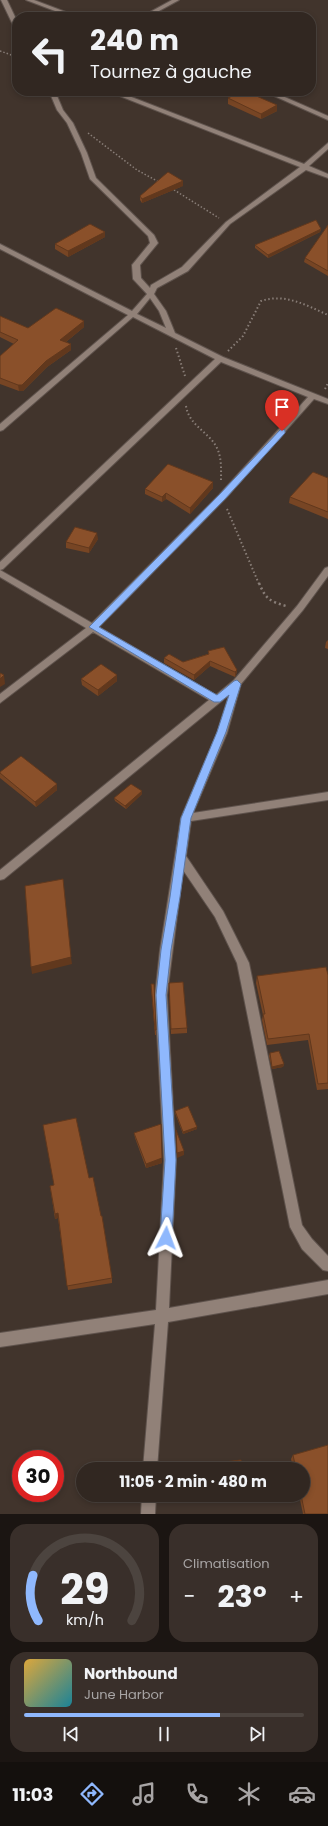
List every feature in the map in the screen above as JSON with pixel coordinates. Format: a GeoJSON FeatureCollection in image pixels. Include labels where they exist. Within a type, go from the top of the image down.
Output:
{"type":"FeatureCollection","features":[{"type":"Feature","properties":{"kind":"street"},"geometry":{"type":"LineString","coordinates":[[4,0],[12,17]]}},
{"type":"Feature","properties":{"kind":"street"},"geometry":{"type":"LineString","coordinates":[[29,0],[62,12]]}},
{"type":"Feature","properties":{"kind":"street"},"geometry":{"type":"LineString","coordinates":[[153,12],[176,0]]}},
{"type":"Feature","properties":{"kind":"street"},"geometry":{"type":"LineString","coordinates":[[54,96],[60,110],[70,123],[84,153],[93,179],[151,235],[154,243],[136,265],[137,279],[152,292],[165,314],[172,335]]}},
{"type":"Feature","properties":{"kind":"street"},"geometry":{"type":"LineString","coordinates":[[123,96],[328,176]]}},
{"type":"Feature","properties":{"kind":"street"},"geometry":{"type":"LineString","coordinates":[[277,96],[328,118]]}},
{"type":"Feature","properties":{"kind":"street"},"geometry":{"type":"LineString","coordinates":[[0,428],[133,314],[152,292],[154,287],[185,269],[228,223],[305,167],[328,146]]}},
{"type":"Feature","properties":{"kind":"street"},"geometry":{"type":"LineString","coordinates":[[0,246],[220,359],[328,402]]}},
{"type":"Feature","properties":{"kind":"street"},"geometry":{"type":"LineString","coordinates":[[0,567],[220,359]]}},
{"type":"Feature","properties":{"kind":"street"},"geometry":{"type":"LineString","coordinates":[[0,699],[93,627],[222,497],[313,396]]}},
{"type":"Feature","properties":{"kind":"street"},"geometry":{"type":"LineString","coordinates":[[0,876],[237,684],[300,608],[328,570]]}},
{"type":"Feature","properties":{"kind":"street"},"geometry":{"type":"LineString","coordinates":[[0,574],[217,700]]}},
{"type":"Feature","properties":{"kind":"street"},"geometry":{"type":"LineString","coordinates":[[151,1462],[162,1316],[170,1160],[161,995],[166,950],[186,818],[222,732],[237,684]]}},
{"type":"Feature","properties":{"kind":"street"},"geometry":{"type":"LineString","coordinates":[[186,818],[328,796]]}},
{"type":"Feature","properties":{"kind":"street"},"geometry":{"type":"LineString","coordinates":[[181,858],[219,914],[243,963],[296,1226],[307,1244],[328,1265]]}},
{"type":"Feature","properties":{"kind":"street"},"geometry":{"type":"LineString","coordinates":[[0,1340],[162,1316],[328,1287]]}},
{"type":"Feature","properties":{"kind":"street"},"geometry":{"type":"LineString","coordinates":[[148,1514],[149,1502]]}},
{"type":"Feature","properties":{"kind":"path"},"geometry":{"type":"LineString","coordinates":[[0,51],[12,55]]}},
{"type":"Feature","properties":{"kind":"path"},"geometry":{"type":"LineString","coordinates":[[70,123],[96,138],[137,170],[163,184]]}},
{"type":"Feature","properties":{"kind":"path"},"geometry":{"type":"LineString","coordinates":[[168,187],[228,223]]}},
{"type":"Feature","properties":{"kind":"path"},"geometry":{"type":"LineString","coordinates":[[220,359],[243,336],[261,301],[282,297],[328,316]]}},
{"type":"Feature","properties":{"kind":"building"},"geometry":{"type":"Polygon","coordinates":[[[232,96],[256,96],[277,105],[261,114],[228,98],[232,96]]]}},
{"type":"Feature","properties":{"kind":"building"},"geometry":{"type":"Polygon","coordinates":[[[168,172],[183,181],[142,199],[140,196],[168,172]]]}},
{"type":"Feature","properties":{"kind":"building"},"geometry":{"type":"Polygon","coordinates":[[[316,220],[321,229],[268,255],[255,245],[316,220]]]}},
{"type":"Feature","properties":{"kind":"building"},"geometry":{"type":"Polygon","coordinates":[[[90,224],[105,232],[68,251],[55,244],[90,224]]]}},
{"type":"Feature","properties":{"kind":"building"},"geometry":{"type":"Polygon","coordinates":[[[328,225],[328,271],[305,258],[328,225]]]}},
{"type":"Feature","properties":{"kind":"building"},"geometry":{"type":"Polygon","coordinates":[[[56,308],[84,321],[60,340],[71,344],[46,361],[22,385],[18,385],[0,378],[0,356],[18,340],[0,332],[0,316],[28,328],[56,308]]]}},
{"type":"Feature","properties":{"kind":"building"},"geometry":{"type":"Polygon","coordinates":[[[168,464],[213,482],[190,508],[166,493],[162,497],[145,489],[168,464]]]}},
{"type":"Feature","properties":{"kind":"building"},"geometry":{"type":"Polygon","coordinates":[[[313,472],[328,478],[328,512],[290,497],[313,472]]]}},
{"type":"Feature","properties":{"kind":"building"},"geometry":{"type":"Polygon","coordinates":[[[75,527],[97,533],[89,548],[66,542],[75,527]]]}},
{"type":"Feature","properties":{"kind":"building"},"geometry":{"type":"Polygon","coordinates":[[[224,647],[237,670],[235,672],[210,661],[194,675],[164,658],[169,654],[183,662],[209,654],[208,651],[224,647]]]}},
{"type":"Feature","properties":{"kind":"building"},"geometry":{"type":"Polygon","coordinates":[[[101,664],[117,675],[98,690],[81,679],[101,664]]]}},
{"type":"Feature","properties":{"kind":"building"},"geometry":{"type":"Polygon","coordinates":[[[0,673],[4,675],[0,679],[0,673]]]}},
{"type":"Feature","properties":{"kind":"building"},"geometry":{"type":"Polygon","coordinates":[[[21,756],[57,784],[35,802],[0,773],[21,756]]]}},
{"type":"Feature","properties":{"kind":"building"},"geometry":{"type":"Polygon","coordinates":[[[131,784],[142,791],[125,806],[114,798],[131,784]]]}},
{"type":"Feature","properties":{"kind":"building"},"geometry":{"type":"Polygon","coordinates":[[[63,879],[71,957],[31,967],[25,886],[63,879]]]}},
{"type":"Feature","properties":{"kind":"building"},"geometry":{"type":"Polygon","coordinates":[[[326,967],[328,975],[328,1083],[318,1084],[309,1034],[268,1039],[263,1014],[265,1014],[257,976],[326,967]]]}},
{"type":"Feature","properties":{"kind":"building"},"geometry":{"type":"Polygon","coordinates":[[[183,982],[187,1028],[171,1029],[169,983],[183,982]]]}},
{"type":"Feature","properties":{"kind":"building"},"geometry":{"type":"Polygon","coordinates":[[[151,984],[154,984],[156,1030],[155,1030],[151,984]]]}},
{"type":"Feature","properties":{"kind":"building"},"geometry":{"type":"Polygon","coordinates":[[[279,1051],[284,1064],[272,1067],[270,1053],[279,1051]]]}},
{"type":"Feature","properties":{"kind":"building"},"geometry":{"type":"Polygon","coordinates":[[[188,1106],[197,1127],[183,1132],[175,1111],[188,1106]]]}},
{"type":"Feature","properties":{"kind":"building"},"geometry":{"type":"Polygon","coordinates":[[[76,1118],[89,1178],[93,1177],[102,1216],[112,1278],[67,1286],[58,1213],[55,1214],[50,1186],[54,1185],[43,1125],[76,1118]]]}},
{"type":"Feature","properties":{"kind":"building"},"geometry":{"type":"Polygon","coordinates":[[[161,1124],[162,1158],[146,1164],[134,1133],[161,1124]]]}},
{"type":"Feature","properties":{"kind":"building"},"geometry":{"type":"Polygon","coordinates":[[[176,1130],[184,1151],[177,1153],[176,1130]]]}},
{"type":"Feature","properties":{"kind":"building"},"geometry":{"type":"Polygon","coordinates":[[[328,1445],[328,1514],[305,1514],[302,1502],[310,1502],[310,1462],[294,1462],[293,1455],[328,1445]]]}},
{"type":"Feature","properties":{"kind":"building"},"geometry":{"type":"Polygon","coordinates":[[[241,1460],[241,1462],[224,1462],[241,1460]]]}},
{"type":"Feature","properties":{"kind":"route"},"geometry":{"type":"LineString","coordinates":[[166,1238],[170,1160],[161,995],[166,950],[186,818],[222,732],[237,684],[217,700],[93,627],[222,497],[282,431]]}}]}
